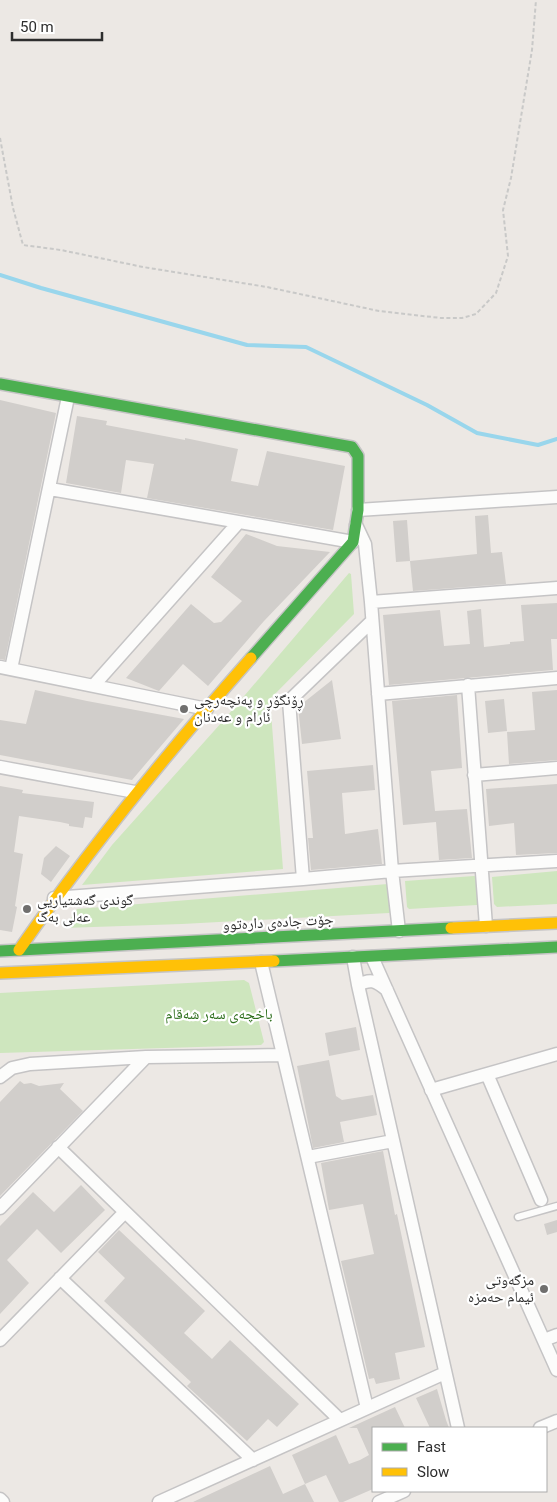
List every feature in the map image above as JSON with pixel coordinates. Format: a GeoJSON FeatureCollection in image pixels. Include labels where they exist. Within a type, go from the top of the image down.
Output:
{"type":"FeatureCollection","features":[{"type":"Feature","properties":{"kind":"main road"},"geometry":{"type":"LineString","coordinates":[[0,384],[352,447],[358,456],[358,510],[353,542],[135,792],[54,898],[19,950]]}},
{"type":"Feature","properties":{"kind":"main road","name":"جۆت جادەی دارەتوو"},"geometry":{"type":"LineString","coordinates":[[0,972],[254,953],[399,931],[557,923]]}},
{"type":"Feature","properties":{"kind":"main road","name":"جۆت جادەی دارەتوو"},"geometry":{"type":"LineString","coordinates":[[0,951],[254,953],[372,957],[557,947]]}},
{"type":"Feature","properties":{"kind":"street"},"geometry":{"type":"LineString","coordinates":[[68,397],[50,489],[6,668],[207,709]]}},
{"type":"Feature","properties":{"kind":"street"},"geometry":{"type":"LineString","coordinates":[[50,489],[353,542]]}},
{"type":"Feature","properties":{"kind":"street"},"geometry":{"type":"LineString","coordinates":[[358,510],[557,497]]}},
{"type":"Feature","properties":{"kind":"street"},"geometry":{"type":"LineString","coordinates":[[94,685],[238,523]]}},
{"type":"Feature","properties":{"kind":"street"},"geometry":{"type":"LineString","coordinates":[[356,525],[365,544],[392,871],[399,931]]}},
{"type":"Feature","properties":{"kind":"street"},"geometry":{"type":"LineString","coordinates":[[371,602],[557,588]]}},
{"type":"Feature","properties":{"kind":"street"},"geometry":{"type":"LineString","coordinates":[[303,879],[289,701],[372,621]]}},
{"type":"Feature","properties":{"kind":"street"},"geometry":{"type":"LineString","coordinates":[[378,694],[557,678]]}},
{"type":"Feature","properties":{"kind":"street"},"geometry":{"type":"LineString","coordinates":[[468,685],[486,926]]}},
{"type":"Feature","properties":{"kind":"street"},"geometry":{"type":"LineString","coordinates":[[0,767],[135,792]]}},
{"type":"Feature","properties":{"kind":"street"},"geometry":{"type":"LineString","coordinates":[[474,775],[557,768]]}},
{"type":"Feature","properties":{"kind":"street"},"geometry":{"type":"LineString","coordinates":[[54,898],[392,871],[557,861]]}},
{"type":"Feature","properties":{"kind":"street"},"geometry":{"type":"LineString","coordinates":[[254,953],[283,1054],[367,1408]]}},
{"type":"Feature","properties":{"kind":"street"},"geometry":{"type":"LineString","coordinates":[[353,957],[458,1427]]}},
{"type":"Feature","properties":{"kind":"street"},"geometry":{"type":"LineString","coordinates":[[372,957],[557,1370]]}},
{"type":"Feature","properties":{"kind":"street"},"geometry":{"type":"LineString","coordinates":[[358,986],[366,981],[372,981],[387,990]]}},
{"type":"Feature","properties":{"kind":"street"},"geometry":{"type":"LineString","coordinates":[[0,1077],[12,1068],[30,1064],[146,1057],[283,1054]]}},
{"type":"Feature","properties":{"kind":"street"},"geometry":{"type":"LineString","coordinates":[[431,1090],[557,1054]]}},
{"type":"Feature","properties":{"kind":"street"},"geometry":{"type":"LineString","coordinates":[[0,1208],[146,1057]]}},
{"type":"Feature","properties":{"kind":"street"},"geometry":{"type":"LineString","coordinates":[[487,1074],[541,1200]]}},
{"type":"Feature","properties":{"kind":"street"},"geometry":{"type":"LineString","coordinates":[[308,1157],[393,1140]]}},
{"type":"Feature","properties":{"kind":"street"},"geometry":{"type":"LineString","coordinates":[[58,1147],[340,1420]]}},
{"type":"Feature","properties":{"kind":"street"},"geometry":{"type":"LineString","coordinates":[[0,1340],[125,1212]]}},
{"type":"Feature","properties":{"kind":"street"},"geometry":{"type":"LineString","coordinates":[[60,1278],[253,1460]]}},
{"type":"Feature","properties":{"kind":"street"},"geometry":{"type":"LineString","coordinates":[[544,1340],[557,1336]]}},
{"type":"Feature","properties":{"kind":"street"},"geometry":{"type":"LineString","coordinates":[[159,1502],[445,1373]]}},
{"type":"Feature","properties":{"kind":"street"},"geometry":{"type":"LineString","coordinates":[[542,1427],[557,1421]]}},
{"type":"Feature","properties":{"kind":"street"},"geometry":{"type":"LineString","coordinates":[[379,1502],[402,1492]]}},
{"type":"Feature","properties":{"kind":"street"},"geometry":{"type":"LineString","coordinates":[[0,1499],[3,1502]]}},
{"type":"Feature","properties":{"kind":"lane"},"geometry":{"type":"LineString","coordinates":[[518,1217],[557,1206]]}},
{"type":"Feature","properties":{"kind":"path"},"geometry":{"type":"LineString","coordinates":[[0,138],[13,208],[23,245],[61,250],[144,267],[267,287],[379,311],[441,318],[462,318],[476,314],[496,292],[508,256],[503,210],[511,178],[532,50],[536,0]]}},
{"type":"Feature","properties":{"kind":"green space"},"geometry":{"type":"Polygon","coordinates":[[[349,573],[351,574],[354,614],[270,699],[283,869],[82,885],[112,845],[222,722],[349,573]]]}},
{"type":"Feature","properties":{"kind":"green space"},"geometry":{"type":"Polygon","coordinates":[[[557,871],[557,904],[497,907],[494,904],[492,877],[557,871]]]}},
{"type":"Feature","properties":{"kind":"green space"},"geometry":{"type":"Polygon","coordinates":[[[477,877],[477,905],[409,909],[407,907],[405,881],[477,877]]]}},
{"type":"Feature","properties":{"kind":"green space"},"geometry":{"type":"Polygon","coordinates":[[[388,884],[392,911],[389,913],[64,928],[77,909],[388,884]]]}},
{"type":"Feature","properties":{"kind":"green space","name":"باخچەی سەر شەقام"},"geometry":{"type":"Polygon","coordinates":[[[244,980],[249,983],[264,1042],[261,1045],[0,1053],[0,993],[244,980]]]}},
{"type":"Feature","properties":{"kind":"building"},"geometry":{"type":"Polygon","coordinates":[[[0,400],[56,413],[5,660],[0,659],[0,400]]]}},
{"type":"Feature","properties":{"kind":"building"},"geometry":{"type":"Polygon","coordinates":[[[77,416],[107,421],[106,425],[238,449],[231,481],[258,486],[267,451],[345,466],[333,530],[147,498],[154,464],[126,460],[121,493],[66,483],[77,416]]]}},
{"type":"Feature","properties":{"kind":"building"},"geometry":{"type":"Polygon","coordinates":[[[488,515],[491,553],[502,552],[506,584],[413,591],[410,561],[477,554],[475,516],[488,515]]]}},
{"type":"Feature","properties":{"kind":"building"},"geometry":{"type":"Polygon","coordinates":[[[407,520],[410,561],[396,562],[393,521],[407,520]]]}},
{"type":"Feature","properties":{"kind":"building"},"geometry":{"type":"Polygon","coordinates":[[[246,534],[277,546],[330,552],[264,621],[208,686],[183,664],[159,691],[126,678],[191,604],[214,623],[221,622],[242,601],[211,577],[246,534]]]}},
{"type":"Feature","properties":{"kind":"building"},"geometry":{"type":"Polygon","coordinates":[[[557,603],[557,639],[551,639],[553,670],[389,685],[383,615],[440,610],[444,646],[470,644],[467,611],[481,609],[484,647],[524,641],[521,605],[557,603]]]}},
{"type":"Feature","properties":{"kind":"building"},"geometry":{"type":"Polygon","coordinates":[[[332,680],[341,739],[302,744],[298,707],[332,680]]]}},
{"type":"Feature","properties":{"kind":"building"},"geometry":{"type":"Polygon","coordinates":[[[35,690],[184,719],[132,780],[0,755],[0,720],[26,724],[35,690]]]}},
{"type":"Feature","properties":{"kind":"building"},"geometry":{"type":"Polygon","coordinates":[[[557,690],[557,760],[509,764],[507,732],[535,730],[532,692],[557,690]]]}},
{"type":"Feature","properties":{"kind":"building"},"geometry":{"type":"Polygon","coordinates":[[[457,695],[462,768],[431,771],[435,811],[467,809],[472,858],[439,860],[436,822],[403,825],[392,701],[457,695]]]}},
{"type":"Feature","properties":{"kind":"building"},"geometry":{"type":"Polygon","coordinates":[[[504,699],[507,731],[488,733],[485,701],[504,699]]]}},
{"type":"Feature","properties":{"kind":"building"},"geometry":{"type":"Polygon","coordinates":[[[373,765],[375,790],[342,793],[345,834],[378,829],[382,864],[311,870],[308,838],[313,838],[307,771],[373,765]]]}},
{"type":"Feature","properties":{"kind":"building"},"geometry":{"type":"Polygon","coordinates":[[[557,784],[557,853],[516,855],[514,823],[489,826],[486,789],[557,784]]]}},
{"type":"Feature","properties":{"kind":"building"},"geometry":{"type":"Polygon","coordinates":[[[0,786],[23,790],[22,793],[94,802],[92,818],[85,817],[83,828],[69,826],[69,824],[60,822],[19,816],[14,852],[23,854],[12,932],[0,930],[0,786]]]}},
{"type":"Feature","properties":{"kind":"building"},"geometry":{"type":"Polygon","coordinates":[[[56,846],[70,856],[51,882],[41,874],[44,858],[56,846]]]}},
{"type":"Feature","properties":{"kind":"building"},"geometry":{"type":"Polygon","coordinates":[[[356,1027],[360,1050],[329,1056],[325,1033],[356,1027]]]}},
{"type":"Feature","properties":{"kind":"building"},"geometry":{"type":"Polygon","coordinates":[[[329,1060],[336,1096],[342,1100],[373,1095],[377,1115],[340,1122],[344,1142],[313,1148],[297,1066],[329,1060]]]}},
{"type":"Feature","properties":{"kind":"building"},"geometry":{"type":"Polygon","coordinates":[[[20,1081],[24,1084],[31,1083],[39,1086],[64,1083],[60,1089],[83,1111],[0,1196],[0,1102],[20,1081]]]}},
{"type":"Feature","properties":{"kind":"building"},"geometry":{"type":"Polygon","coordinates":[[[383,1151],[395,1215],[397,1214],[425,1347],[395,1353],[400,1379],[376,1384],[374,1378],[369,1379],[341,1261],[374,1254],[363,1204],[329,1210],[321,1163],[383,1151]]]}},
{"type":"Feature","properties":{"kind":"building"},"geometry":{"type":"Polygon","coordinates":[[[81,1185],[105,1210],[61,1253],[37,1229],[7,1260],[29,1283],[0,1314],[0,1226],[33,1192],[54,1212],[81,1185]]]}},
{"type":"Feature","properties":{"kind":"building"},"geometry":{"type":"Polygon","coordinates":[[[557,1220],[557,1232],[547,1235],[544,1224],[557,1220]]]}},
{"type":"Feature","properties":{"kind":"building"},"geometry":{"type":"Polygon","coordinates":[[[119,1230],[205,1311],[184,1333],[212,1359],[230,1340],[299,1404],[277,1427],[268,1419],[247,1441],[187,1386],[191,1382],[104,1301],[125,1278],[98,1252],[119,1230]]]}},
{"type":"Feature","properties":{"kind":"building"},"geometry":{"type":"Polygon","coordinates":[[[437,1389],[449,1427],[430,1427],[416,1398],[437,1389]]]}},
{"type":"Feature","properties":{"kind":"building"},"geometry":{"type":"Polygon","coordinates":[[[395,1407],[405,1427],[372,1427],[372,1489],[339,1502],[326,1475],[305,1484],[292,1455],[336,1435],[349,1464],[360,1460],[369,1455],[357,1428],[349,1428],[395,1407]]]}},
{"type":"Feature","properties":{"kind":"building"},"geometry":{"type":"Polygon","coordinates":[[[270,1466],[283,1494],[305,1484],[314,1502],[193,1502],[270,1466]]]}},
{"type":"Feature","properties":{"kind":"waterway"},"geometry":{"type":"LineString","coordinates":[[0,275],[247,345],[306,347],[427,405],[477,433],[538,445],[557,439]]}},
{"type":"Feature","properties":{"kind":"traffic: fast"},"geometry":{"type":"LineString","coordinates":[[0,384],[352,447],[358,456],[358,510],[353,542],[251,658]]}},
{"type":"Feature","properties":{"kind":"traffic: fast"},"geometry":{"type":"LineString","coordinates":[[0,951],[451,928]]}},
{"type":"Feature","properties":{"kind":"traffic: fast"},"geometry":{"type":"LineString","coordinates":[[274,961],[557,947]]}},
{"type":"Feature","properties":{"kind":"traffic: slow"},"geometry":{"type":"LineString","coordinates":[[19,950],[130,801],[251,658]]}},
{"type":"Feature","properties":{"kind":"traffic: slow"},"geometry":{"type":"LineString","coordinates":[[451,928],[557,923]]}},
{"type":"Feature","properties":{"kind":"traffic: slow"},"geometry":{"type":"LineString","coordinates":[[0,973],[274,961]]}},
{"type":"Feature","properties":{"kind":"place","name":"ڕۆنگۆڕ و پەنچەرچی ئارام و عەدنان"},"geometry":{"type":"Point","coordinates":[184,709]}},
{"type":"Feature","properties":{"kind":"place","name":"گوندی گەشتیاریی عەلی بەگ"},"geometry":{"type":"Point","coordinates":[27,909]}},
{"type":"Feature","properties":{"kind":"place","name":"مزگەوتی ئیمام حەمزە"},"geometry":{"type":"Point","coordinates":[544,1289]}}]}
